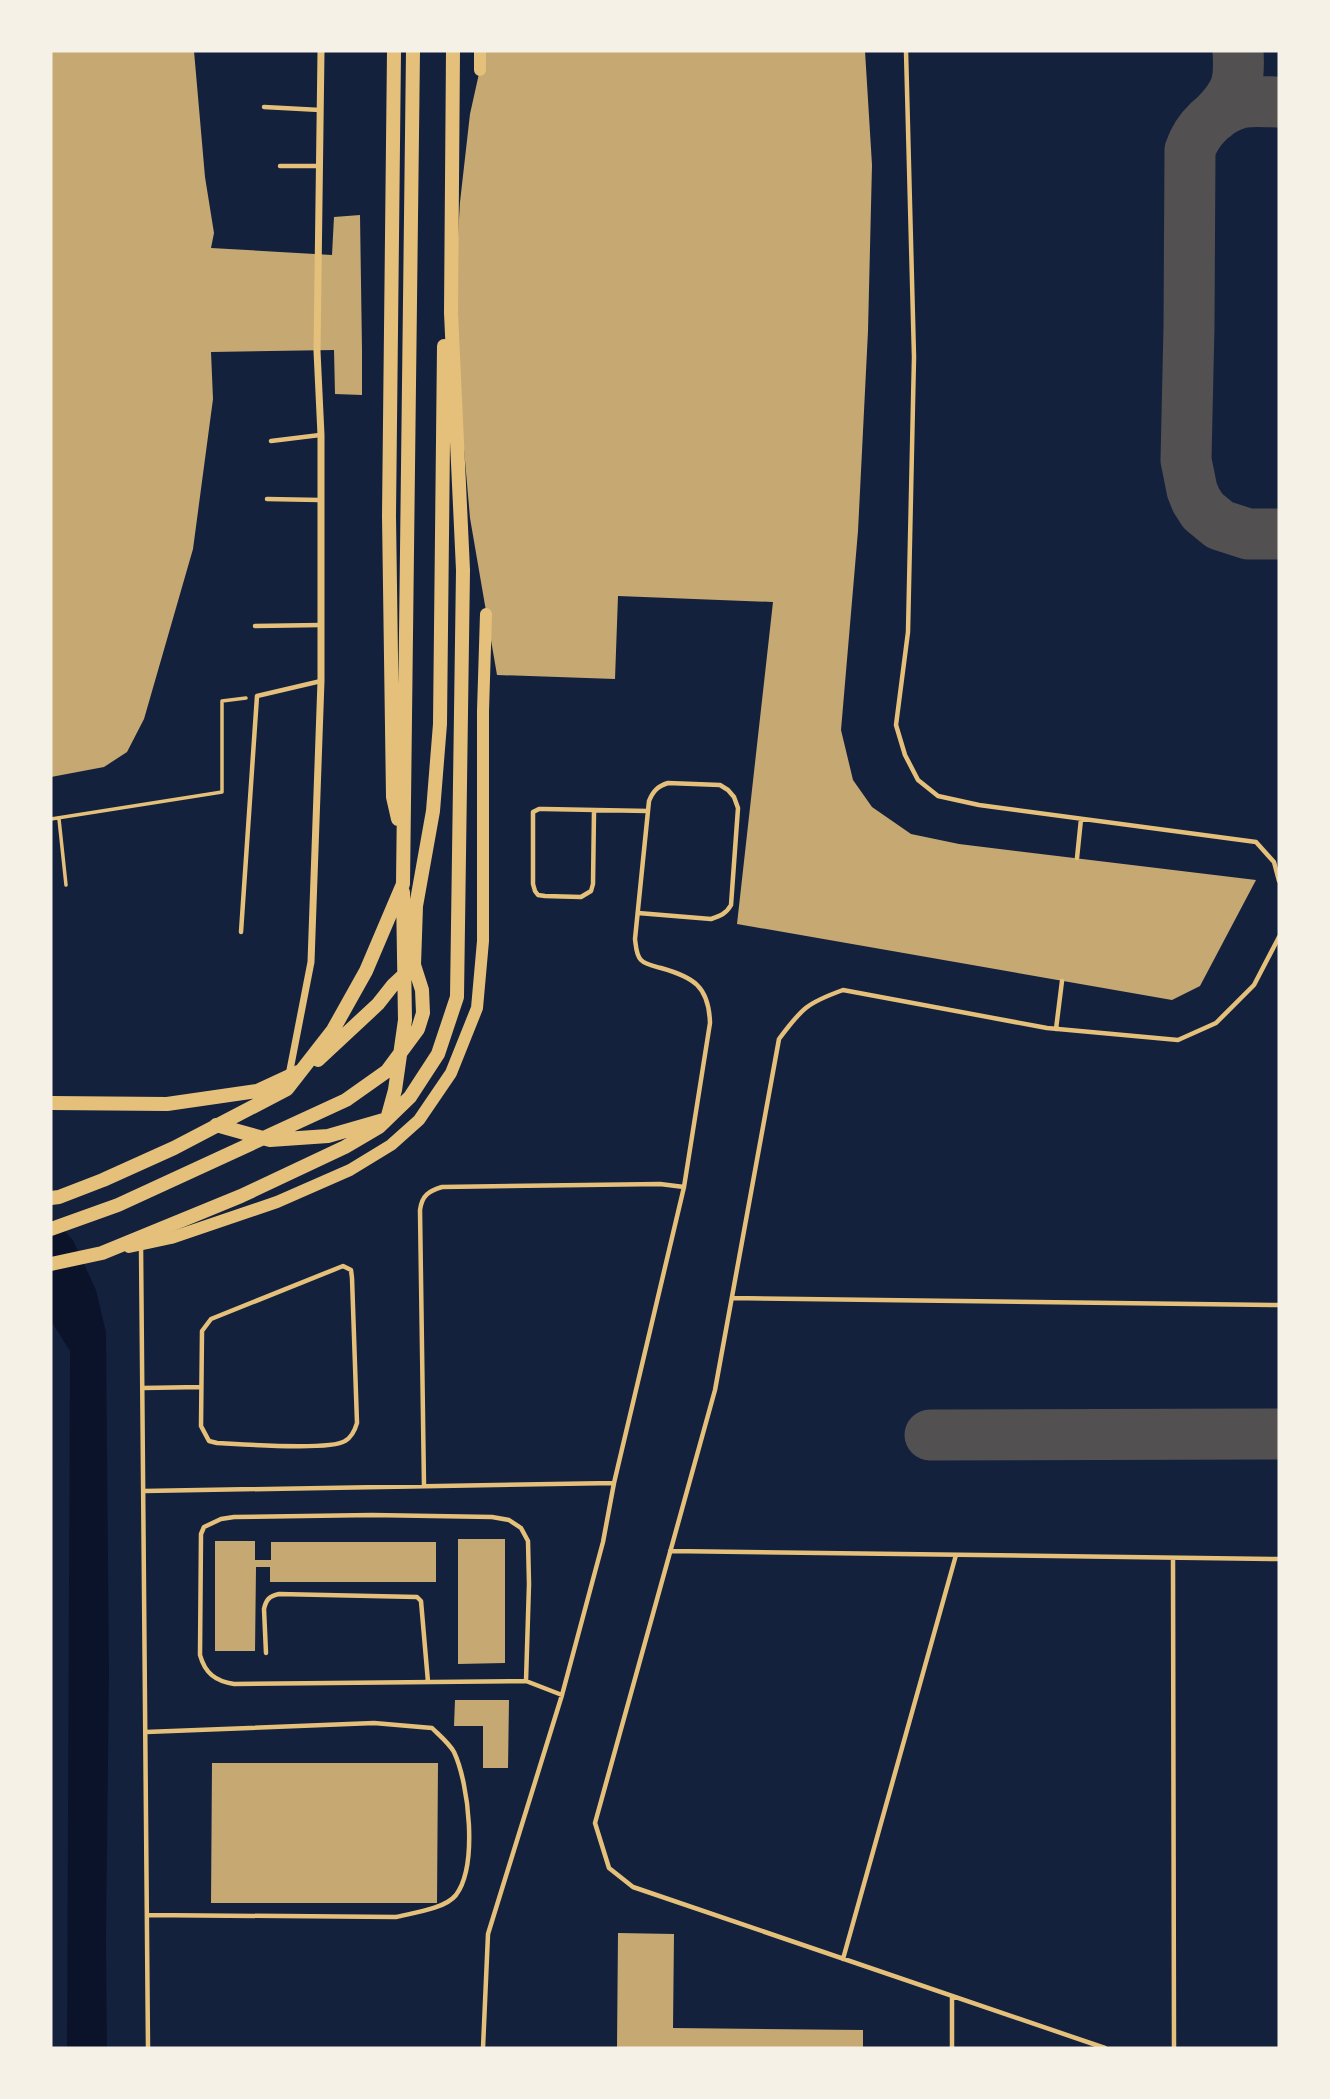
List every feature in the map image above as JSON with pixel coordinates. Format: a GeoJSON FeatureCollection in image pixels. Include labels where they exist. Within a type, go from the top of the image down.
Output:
{"type":"FeatureCollection","features":[{"type":"Feature","properties":{"kind":"main road"},"geometry":{"type":"LineString","coordinates":[[394,51],[389,516],[393,797],[416,906]]}},
{"type":"Feature","properties":{"kind":"main road"},"geometry":{"type":"LineString","coordinates":[[387,1119],[395,1090],[405,1020],[403,884],[413,51]]}},
{"type":"Feature","properties":{"kind":"main road"},"geometry":{"type":"LineString","coordinates":[[51,1229],[118,1205],[346,1100],[387,1071],[418,1029],[423,1013],[422,990],[414,965],[416,906],[433,811],[440,724],[444,51]]}},
{"type":"Feature","properties":{"kind":"main road"},"geometry":{"type":"LineString","coordinates":[[102,1253],[241,1196],[345,1147],[379,1127],[410,1097],[438,1054],[457,997],[463,570],[451,313],[453,51]]}},
{"type":"Feature","properties":{"kind":"main road"},"geometry":{"type":"LineString","coordinates":[[480,51],[480,70]]}},
{"type":"Feature","properties":{"kind":"main road"},"geometry":{"type":"LineString","coordinates":[[51,1264],[171,1238],[277,1202],[350,1170],[391,1145],[419,1120],[451,1073],[477,1008],[483,941],[483,711],[486,614]]}},
{"type":"Feature","properties":{"kind":"main road"},"geometry":{"type":"LineString","coordinates":[[51,1198],[103,1180],[174,1148],[287,1089],[332,1030],[366,971],[403,884]]}},
{"type":"Feature","properties":{"kind":"main road"},"geometry":{"type":"LineString","coordinates":[[51,1103],[167,1104],[257,1091],[310,1067],[378,1004],[414,965]]}},
{"type":"Feature","properties":{"kind":"main road"},"geometry":{"type":"LineString","coordinates":[[216,1125],[270,1140],[328,1136],[387,1119]]}},
{"type":"Feature","properties":{"kind":"street"},"geometry":{"type":"LineString","coordinates":[[287,1089],[311,962],[321,681],[321,435],[317,351],[321,51]]}},
{"type":"Feature","properties":{"kind":"lane"},"geometry":{"type":"LineString","coordinates":[[906,51],[914,357],[908,632],[896,725],[905,755],[918,780],[938,796],[979,805],[1256,842],[1275,862],[1279,881]]}},
{"type":"Feature","properties":{"kind":"lane"},"geometry":{"type":"LineString","coordinates":[[264,107],[321,110]]}},
{"type":"Feature","properties":{"kind":"lane"},"geometry":{"type":"LineString","coordinates":[[280,166],[321,166]]}},
{"type":"Feature","properties":{"kind":"lane"},"geometry":{"type":"LineString","coordinates":[[271,441],[321,435]]}},
{"type":"Feature","properties":{"kind":"lane"},"geometry":{"type":"LineString","coordinates":[[267,499],[321,500]]}},
{"type":"Feature","properties":{"kind":"lane"},"geometry":{"type":"LineString","coordinates":[[255,626],[321,625]]}},
{"type":"Feature","properties":{"kind":"lane"},"geometry":{"type":"LineString","coordinates":[[241,932],[257,696],[321,681]]}},
{"type":"Feature","properties":{"kind":"lane"},"geometry":{"type":"LineString","coordinates":[[484,2048],[488,1934],[562,1695],[603,1542],[614,1483],[684,1187],[710,1023],[709,1009],[694,980],[649,965],[640,959],[635,939],[648,811],[652,793],[660,785],[720,785],[728,790],[738,808],[731,905],[727,911],[711,919],[638,913]]}},
{"type":"Feature","properties":{"kind":"lane"},"geometry":{"type":"LineString","coordinates":[[594,811],[591,891],[581,897],[538,894],[533,884],[533,813],[539,809],[648,811]]}},
{"type":"Feature","properties":{"kind":"lane"},"geometry":{"type":"LineString","coordinates":[[1077,858],[1081,819]]}},
{"type":"Feature","properties":{"kind":"lane"},"geometry":{"type":"LineString","coordinates":[[1105,2048],[633,1887],[608,1868],[595,1823],[715,1390],[779,1039],[796,1016],[813,1001],[843,990],[1056,1029],[1178,1040],[1216,1023],[1254,985],[1279,937]]}},
{"type":"Feature","properties":{"kind":"lane"},"geometry":{"type":"LineString","coordinates":[[1056,1029],[1062,981]]}},
{"type":"Feature","properties":{"kind":"lane"},"geometry":{"type":"LineString","coordinates":[[424,1486],[420,1210],[425,1195],[442,1187],[660,1184],[684,1187]]}},
{"type":"Feature","properties":{"kind":"lane"},"geometry":{"type":"LineString","coordinates":[[141,1244],[148,2048]]}},
{"type":"Feature","properties":{"kind":"lane"},"geometry":{"type":"LineString","coordinates":[[344,1266],[351,1270],[357,1423],[351,1437],[343,1443],[305,1446],[209,1441],[201,1426],[201,1387],[202,1331],[211,1319],[338,1267],[344,1266]]}},
{"type":"Feature","properties":{"kind":"lane"},"geometry":{"type":"LineString","coordinates":[[732,1298],[1279,1305]]}},
{"type":"Feature","properties":{"kind":"lane"},"geometry":{"type":"LineString","coordinates":[[144,1388],[201,1387]]}},
{"type":"Feature","properties":{"kind":"lane"},"geometry":{"type":"LineString","coordinates":[[144,1491],[614,1483]]}},
{"type":"Feature","properties":{"kind":"lane"},"geometry":{"type":"LineString","coordinates":[[526,1681],[528,1541],[521,1528],[509,1520],[492,1517],[372,1515],[234,1517],[221,1519],[204,1527],[201,1534],[200,1655],[203,1666],[220,1682],[317,1684],[526,1681],[562,1695]]}},
{"type":"Feature","properties":{"kind":"lane"},"geometry":{"type":"LineString","coordinates":[[670,1551],[1279,1559]]}},
{"type":"Feature","properties":{"kind":"lane"},"geometry":{"type":"LineString","coordinates":[[844,1959],[956,1555]]}},
{"type":"Feature","properties":{"kind":"lane"},"geometry":{"type":"LineString","coordinates":[[1173,1558],[1174,2048]]}},
{"type":"Feature","properties":{"kind":"lane"},"geometry":{"type":"LineString","coordinates":[[266,1653],[264,1609],[265,1603],[272,1596],[417,1597],[421,1601],[428,1682]]}},
{"type":"Feature","properties":{"kind":"lane"},"geometry":{"type":"LineString","coordinates":[[146,1732],[374,1723],[432,1728],[453,1750],[467,1804],[470,1841],[466,1873],[455,1897],[434,1908],[396,1917],[147,1915]]}},
{"type":"Feature","properties":{"kind":"lane"},"geometry":{"type":"LineString","coordinates":[[952,1996],[952,2048]]}},
{"type":"Feature","properties":{"kind":"path"},"geometry":{"type":"LineString","coordinates":[[51,819],[222,793],[222,701],[257,696]]}},
{"type":"Feature","properties":{"kind":"path"},"geometry":{"type":"LineString","coordinates":[[59,819],[66,885]]}},
{"type":"Feature","properties":{"kind":"water"},"geometry":{"type":"Polygon","coordinates":[[[51,1217],[73,1240],[96,1290],[106,1332],[109,1673],[107,2048],[67,2048],[70,1351],[51,1321],[51,1217]]]}},
{"type":"Feature","properties":{"kind":"building"},"geometry":{"type":"Polygon","coordinates":[[[51,51],[194,51],[205,177],[214,233],[211,248],[332,255],[334,217],[360,215],[362,395],[335,394],[334,350],[211,352],[213,399],[193,549],[144,719],[127,752],[104,767],[51,777],[51,51]]]}},
{"type":"Feature","properties":{"kind":"building"},"geometry":{"type":"Polygon","coordinates":[[[484,51],[865,51],[872,165],[868,331],[858,531],[841,730],[853,780],[872,807],[911,834],[959,844],[1256,880],[1200,986],[1172,1000],[737,924],[773,602],[618,596],[615,679],[497,675],[470,518],[453,322],[460,202],[470,114],[484,51]]]}},
{"type":"Feature","properties":{"kind":"building"},"geometry":{"type":"Polygon","coordinates":[[[458,1539],[505,1539],[505,1663],[458,1664],[458,1539]]]}},
{"type":"Feature","properties":{"kind":"building"},"geometry":{"type":"Polygon","coordinates":[[[215,1541],[255,1541],[255,1560],[271,1560],[271,1542],[436,1542],[436,1582],[270,1582],[270,1567],[256,1567],[255,1651],[215,1651],[215,1541]]]}},
{"type":"Feature","properties":{"kind":"building"},"geometry":{"type":"Polygon","coordinates":[[[455,1700],[509,1700],[508,1768],[483,1768],[483,1726],[454,1726],[455,1700]]]}},
{"type":"Feature","properties":{"kind":"building"},"geometry":{"type":"Polygon","coordinates":[[[212,1763],[438,1763],[437,1903],[211,1903],[212,1763]]]}},
{"type":"Feature","properties":{"kind":"building"},"geometry":{"type":"Polygon","coordinates":[[[618,1933],[674,1934],[673,2028],[863,2030],[863,2048],[617,2048],[618,1933]]]}},
{"type":"Feature","properties":{"kind":"taxiway"},"geometry":{"type":"LineString","coordinates":[[1215,116],[1236,87],[1238,51]]}},
{"type":"Feature","properties":{"kind":"taxiway"},"geometry":{"type":"LineString","coordinates":[[1279,102],[1245,102],[1223,110],[1203,127],[1190,150],[1186,460],[1196,500],[1203,511],[1220,525],[1248,534],[1279,534]]}},
{"type":"Feature","properties":{"kind":"taxiway"},"geometry":{"type":"LineString","coordinates":[[930,1435],[1279,1434]]}}]}
